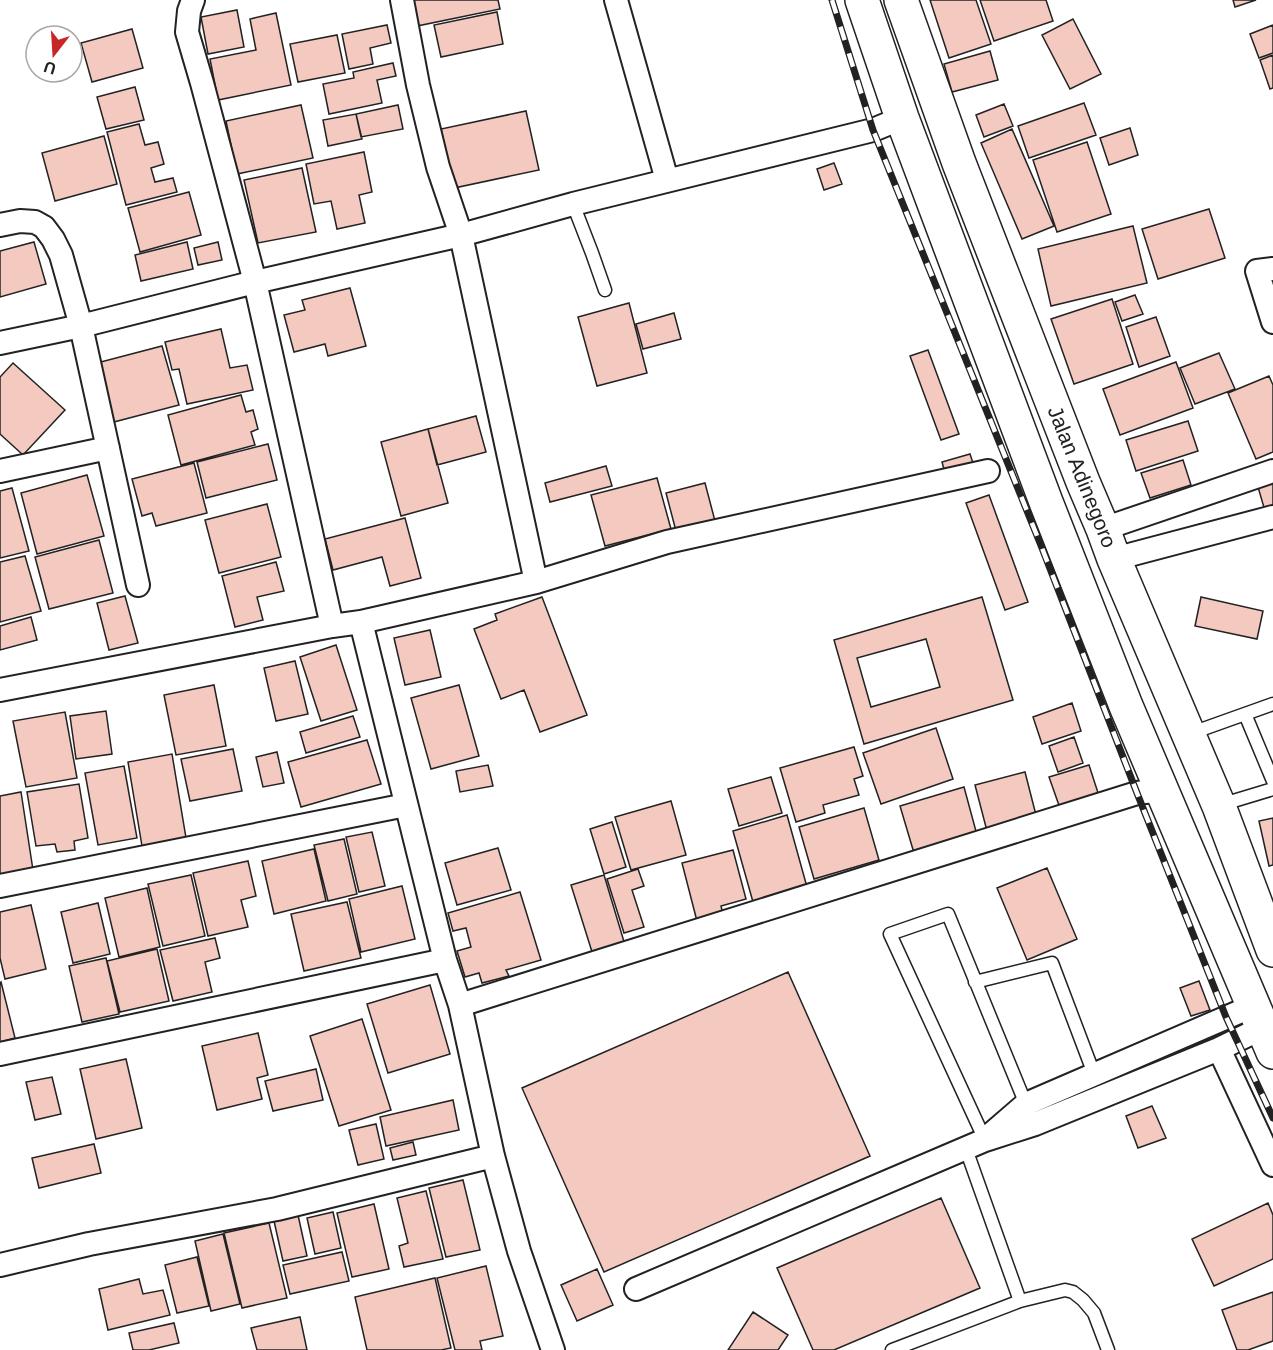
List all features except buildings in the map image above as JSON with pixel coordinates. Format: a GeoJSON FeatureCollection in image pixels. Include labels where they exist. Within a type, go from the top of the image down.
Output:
{"type":"FeatureCollection","features":[{"type":"Feature","properties":{"kind":"highway"},"geometry":{"type":"LineString","coordinates":[[862,0],[902,118],[1046,502],[1122,695],[1262,1029]]}},
{"type":"Feature","properties":{"kind":"highway","name":"Jalan Adinegoro"},"geometry":{"type":"LineString","coordinates":[[901,0],[959,163],[1083,482],[1219,806],[1273,950]]}},
{"type":"Feature","properties":{"kind":"highway"},"geometry":{"type":"LineString","coordinates":[[1016,423],[1033,430],[1047,424],[1056,412]]}},
{"type":"Feature","properties":{"kind":"highway"},"geometry":{"type":"LineString","coordinates":[[1046,502],[1057,483],[1068,478],[1083,482]]}},
{"type":"Feature","properties":{"kind":"street"},"geometry":{"type":"LineString","coordinates":[[193,0],[187,21],[187,32],[255,282],[332,626]]}},
{"type":"Feature","properties":{"kind":"street"},"geometry":{"type":"LineString","coordinates":[[402,0],[418,86],[438,167],[461,236],[536,582]]}},
{"type":"Feature","properties":{"kind":"street"},"geometry":{"type":"LineString","coordinates":[[616,0],[667,180]]}},
{"type":"Feature","properties":{"kind":"street"},"geometry":{"type":"LineString","coordinates":[[0,343],[461,236],[573,204],[873,130],[902,118]]}},
{"type":"Feature","properties":{"kind":"street"},"geometry":{"type":"LineString","coordinates":[[0,225],[20,221],[35,222],[44,227],[61,255],[81,326],[138,585]]}},
{"type":"Feature","properties":{"kind":"street"},"geometry":{"type":"LineString","coordinates":[[1273,269],[1257,271],[1273,322]]}},
{"type":"Feature","properties":{"kind":"street"},"geometry":{"type":"LineString","coordinates":[[0,471],[108,448]]}},
{"type":"Feature","properties":{"kind":"street"},"geometry":{"type":"LineString","coordinates":[[0,690],[361,622],[536,582],[667,542],[988,471]]}},
{"type":"Feature","properties":{"kind":"street"},"geometry":{"type":"LineString","coordinates":[[1103,529],[1273,471]]}},
{"type":"Feature","properties":{"kind":"street"},"geometry":{"type":"LineString","coordinates":[[1114,559],[1273,517]]}},
{"type":"Feature","properties":{"kind":"street"},"geometry":{"type":"LineString","coordinates":[[361,622],[445,960],[460,1005],[493,1156],[546,1349]]}},
{"type":"Feature","properties":{"kind":"street"},"geometry":{"type":"LineString","coordinates":[[460,1005],[1137,793],[1162,790]]}},
{"type":"Feature","properties":{"kind":"street"},"geometry":{"type":"LineString","coordinates":[[0,886],[406,805]]}},
{"type":"Feature","properties":{"kind":"street"},"geometry":{"type":"LineString","coordinates":[[0,1054],[445,960]]}},
{"type":"Feature","properties":{"kind":"street"},"geometry":{"type":"LineString","coordinates":[[975,1144],[1026,1104],[1160,1046],[1262,1029]]}},
{"type":"Feature","properties":{"kind":"street"},"geometry":{"type":"LineString","coordinates":[[636,1289],[975,1144],[1035,1124],[1219,1049],[1262,1029]]}},
{"type":"Feature","properties":{"kind":"street"},"geometry":{"type":"LineString","coordinates":[[1160,1046],[1170,1069]]}},
{"type":"Feature","properties":{"kind":"street"},"geometry":{"type":"LineString","coordinates":[[1219,1049],[1273,1165]]}},
{"type":"Feature","properties":{"kind":"street"},"geometry":{"type":"LineString","coordinates":[[0,1265],[89,1244],[277,1209],[493,1156]]}},
{"type":"Feature","properties":{"kind":"lane"},"geometry":{"type":"LineString","coordinates":[[573,204],[605,290]]}},
{"type":"Feature","properties":{"kind":"lane"},"geometry":{"type":"LineString","coordinates":[[1188,735],[1273,704]]}},
{"type":"Feature","properties":{"kind":"lane"},"geometry":{"type":"LineString","coordinates":[[1245,714],[1273,781]]}},
{"type":"Feature","properties":{"kind":"lane"},"geometry":{"type":"LineString","coordinates":[[1219,806],[1273,789]]}},
{"type":"Feature","properties":{"kind":"lane"},"geometry":{"type":"LineString","coordinates":[[1020,1301],[975,1144],[890,934],[948,914],[1035,1124]]}},
{"type":"Feature","properties":{"kind":"lane"},"geometry":{"type":"LineString","coordinates":[[975,982],[1052,963],[1094,1074]]}},
{"type":"Feature","properties":{"kind":"lane"},"geometry":{"type":"LineString","coordinates":[[892,1350],[1020,1301],[1065,1290],[1073,1292],[1094,1313],[1108,1350]]}},
{"type":"Feature","properties":{"kind":"railway"},"geometry":{"type":"LineString","coordinates":[[832,0],[873,130],[1042,548],[1226,1017],[1273,1118]]}}]}
